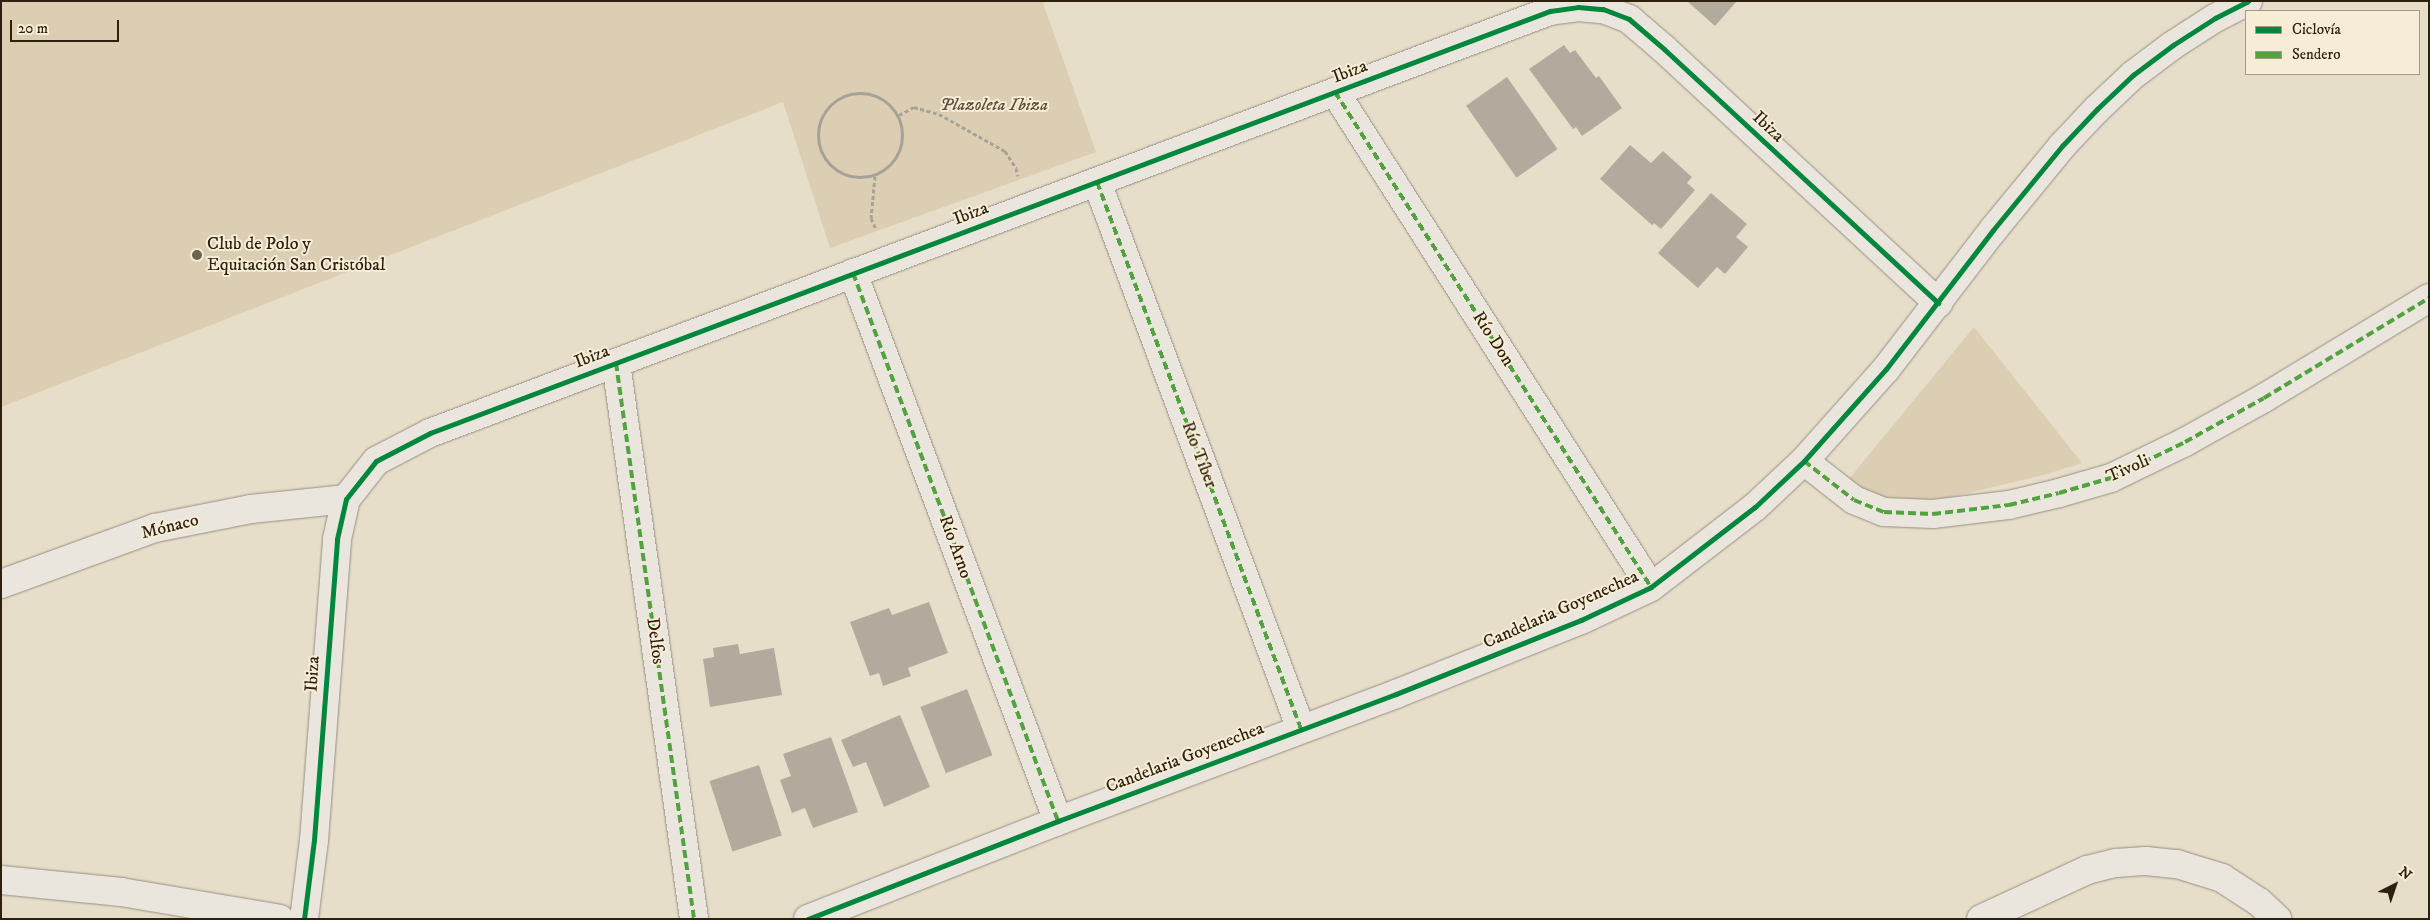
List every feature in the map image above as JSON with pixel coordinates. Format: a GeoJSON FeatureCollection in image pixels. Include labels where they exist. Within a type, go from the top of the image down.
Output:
{"type":"FeatureCollection","features":[{"type":"Feature","properties":{"kind":"street","name":"Candelaria Goyenechea"},"geometry":{"type":"LineString","coordinates":[[808,919],[1581,620],[1651,586],[1755,507],[1804,461],[1886,369],[2056,153],[2097,109],[2134,75],[2173,45],[2216,18],[2248,1]]}},
{"type":"Feature","properties":{"kind":"street","name":"Ibiza"},"geometry":{"type":"LineString","coordinates":[[304,919],[314,840],[337,538],[346,499],[376,461],[430,433],[616,362],[1550,11],[1578,8],[1603,9],[1629,19],[1664,49],[1938,303]]}},
{"type":"Feature","properties":{"kind":"street","name":"Río Don"},"geometry":{"type":"LineString","coordinates":[[1335,92],[1651,586]]}},
{"type":"Feature","properties":{"kind":"street","name":"Río Tíber"},"geometry":{"type":"LineString","coordinates":[[1097,182],[1301,729]]}},
{"type":"Feature","properties":{"kind":"street","name":"Río Arno"},"geometry":{"type":"LineString","coordinates":[[853,274],[1058,821]]}},
{"type":"Feature","properties":{"kind":"street","name":"Tivoli"},"geometry":{"type":"LineString","coordinates":[[1804,461],[1854,500],[1884,512],[1943,513],[2010,505],[2059,493],[2111,478],[2185,442],[2264,398],[2429,298]]}},
{"type":"Feature","properties":{"kind":"street","name":"Delfos"},"geometry":{"type":"LineString","coordinates":[[616,362],[694,919]]}},
{"type":"Feature","properties":{"kind":"street","name":"Mónaco"},"geometry":{"type":"LineString","coordinates":[[1,584],[155,528],[251,509],[346,499]]}},
{"type":"Feature","properties":{"kind":"street"},"geometry":{"type":"LineString","coordinates":[[1981,919],[2087,870],[2116,863],[2146,861],[2177,864],[2222,878],[2260,902],[2277,919]]}},
{"type":"Feature","properties":{"kind":"street"},"geometry":{"type":"LineString","coordinates":[[1,880],[121,892],[280,919]]}},
{"type":"Feature","properties":{"kind":"path"},"geometry":{"type":"LineString","coordinates":[[858,92],[882,98],[899,115],[904,139],[894,162],[875,176],[851,177],[829,165],[818,144],[820,119],[835,100],[858,92]]}},
{"type":"Feature","properties":{"kind":"path"},"geometry":{"type":"LineString","coordinates":[[899,115],[914,107],[939,114],[1004,151],[1016,168],[1027,208]]}},
{"type":"Feature","properties":{"kind":"path"},"geometry":{"type":"LineString","coordinates":[[875,176],[871,218],[889,260]]}},
{"type":"Feature","properties":{"kind":"green space","name":"Club de Polo y Equitación San Cristóbal"},"geometry":{"type":"Polygon","coordinates":[[[1,1],[1047,1],[1043,3],[1096,152],[830,248],[783,102],[1,407],[1,1]]]}},
{"type":"Feature","properties":{"kind":"green space"},"geometry":{"type":"Polygon","coordinates":[[[1974,327],[2082,463],[2047,474],[1943,499],[1895,500],[1839,491],[1974,327]]]}},
{"type":"Feature","properties":{"kind":"building"},"geometry":{"type":"Polygon","coordinates":[[[1687,1],[1737,1],[1715,26],[1687,1]]]}},
{"type":"Feature","properties":{"kind":"building"},"geometry":{"type":"Polygon","coordinates":[[[1564,45],[1570,53],[1575,50],[1596,78],[1599,76],[1622,108],[1582,136],[1576,127],[1573,129],[1529,69],[1564,45]]]}},
{"type":"Feature","properties":{"kind":"building"},"geometry":{"type":"Polygon","coordinates":[[[1507,77],[1557,149],[1517,178],[1466,106],[1507,77]]]}},
{"type":"Feature","properties":{"kind":"building"},"geometry":{"type":"Polygon","coordinates":[[[1630,145],[1651,163],[1663,151],[1692,177],[1687,183],[1695,190],[1661,229],[1654,223],[1652,225],[1600,179],[1630,145]]]}},
{"type":"Feature","properties":{"kind":"building"},"geometry":{"type":"Polygon","coordinates":[[[1711,193],[1747,224],[1736,237],[1748,247],[1725,274],[1717,267],[1698,288],[1658,253],[1711,193]]]}},
{"type":"Feature","properties":{"kind":"building"},"geometry":{"type":"Polygon","coordinates":[[[929,602],[948,653],[908,668],[911,676],[883,686],[879,673],[870,676],[850,622],[889,608],[892,615],[929,602]]]}},
{"type":"Feature","properties":{"kind":"building"},"geometry":{"type":"Polygon","coordinates":[[[738,644],[740,654],[774,648],[782,695],[710,707],[703,659],[714,657],[713,648],[738,644]]]}},
{"type":"Feature","properties":{"kind":"building"},"geometry":{"type":"Polygon","coordinates":[[[967,689],[992,755],[946,773],[920,707],[967,689]]]}},
{"type":"Feature","properties":{"kind":"building"},"geometry":{"type":"Polygon","coordinates":[[[900,715],[930,787],[884,807],[866,762],[853,767],[841,740],[900,715]]]}},
{"type":"Feature","properties":{"kind":"building"},"geometry":{"type":"Polygon","coordinates":[[[831,737],[858,812],[813,828],[805,808],[792,813],[780,780],[791,776],[783,754],[831,737]]]}},
{"type":"Feature","properties":{"kind":"building"},"geometry":{"type":"Polygon","coordinates":[[[759,765],[782,835],[732,851],[710,781],[759,765]]]}},
{"type":"Feature","properties":{"kind":"marked path"},"geometry":{"type":"LineString","coordinates":[[1335,92],[1651,587]]}},
{"type":"Feature","properties":{"kind":"marked path"},"geometry":{"type":"LineString","coordinates":[[1097,182],[1301,729]]}},
{"type":"Feature","properties":{"kind":"marked path"},"geometry":{"type":"LineString","coordinates":[[853,273],[1058,821]]}},
{"type":"Feature","properties":{"kind":"marked path"},"geometry":{"type":"LineString","coordinates":[[1804,461],[1854,500],[1884,512],[1933,514],[2009,505],[2059,493],[2111,478],[2185,442],[2264,398],[2429,298]]}},
{"type":"Feature","properties":{"kind":"marked path"},"geometry":{"type":"LineString","coordinates":[[616,363],[694,919]]}},
{"type":"Feature","properties":{"kind":"cycle path"},"geometry":{"type":"LineString","coordinates":[[808,919],[1058,821],[1396,694],[1581,620],[1651,587],[1755,507],[1804,461],[1886,369],[1993,230],[2062,146],[2097,109],[2133,75],[2173,45],[2215,18],[2248,1]]}},
{"type":"Feature","properties":{"kind":"cycle path"},"geometry":{"type":"LineString","coordinates":[[304,919],[314,840],[337,539],[346,499],[376,461],[430,433],[1550,11],[1578,7],[1603,9],[1629,19],[1664,49],[1938,303]]}},
{"type":"Feature","properties":{"kind":"place","name":"Club de Polo y Equitación San Cristóbal"},"geometry":{"type":"Point","coordinates":[197,255]}},
{"type":"Feature","properties":{"kind":"park label","name":"Plazoleta Ibiza"},"geometry":{"type":"Point","coordinates":[994,105]}}]}
